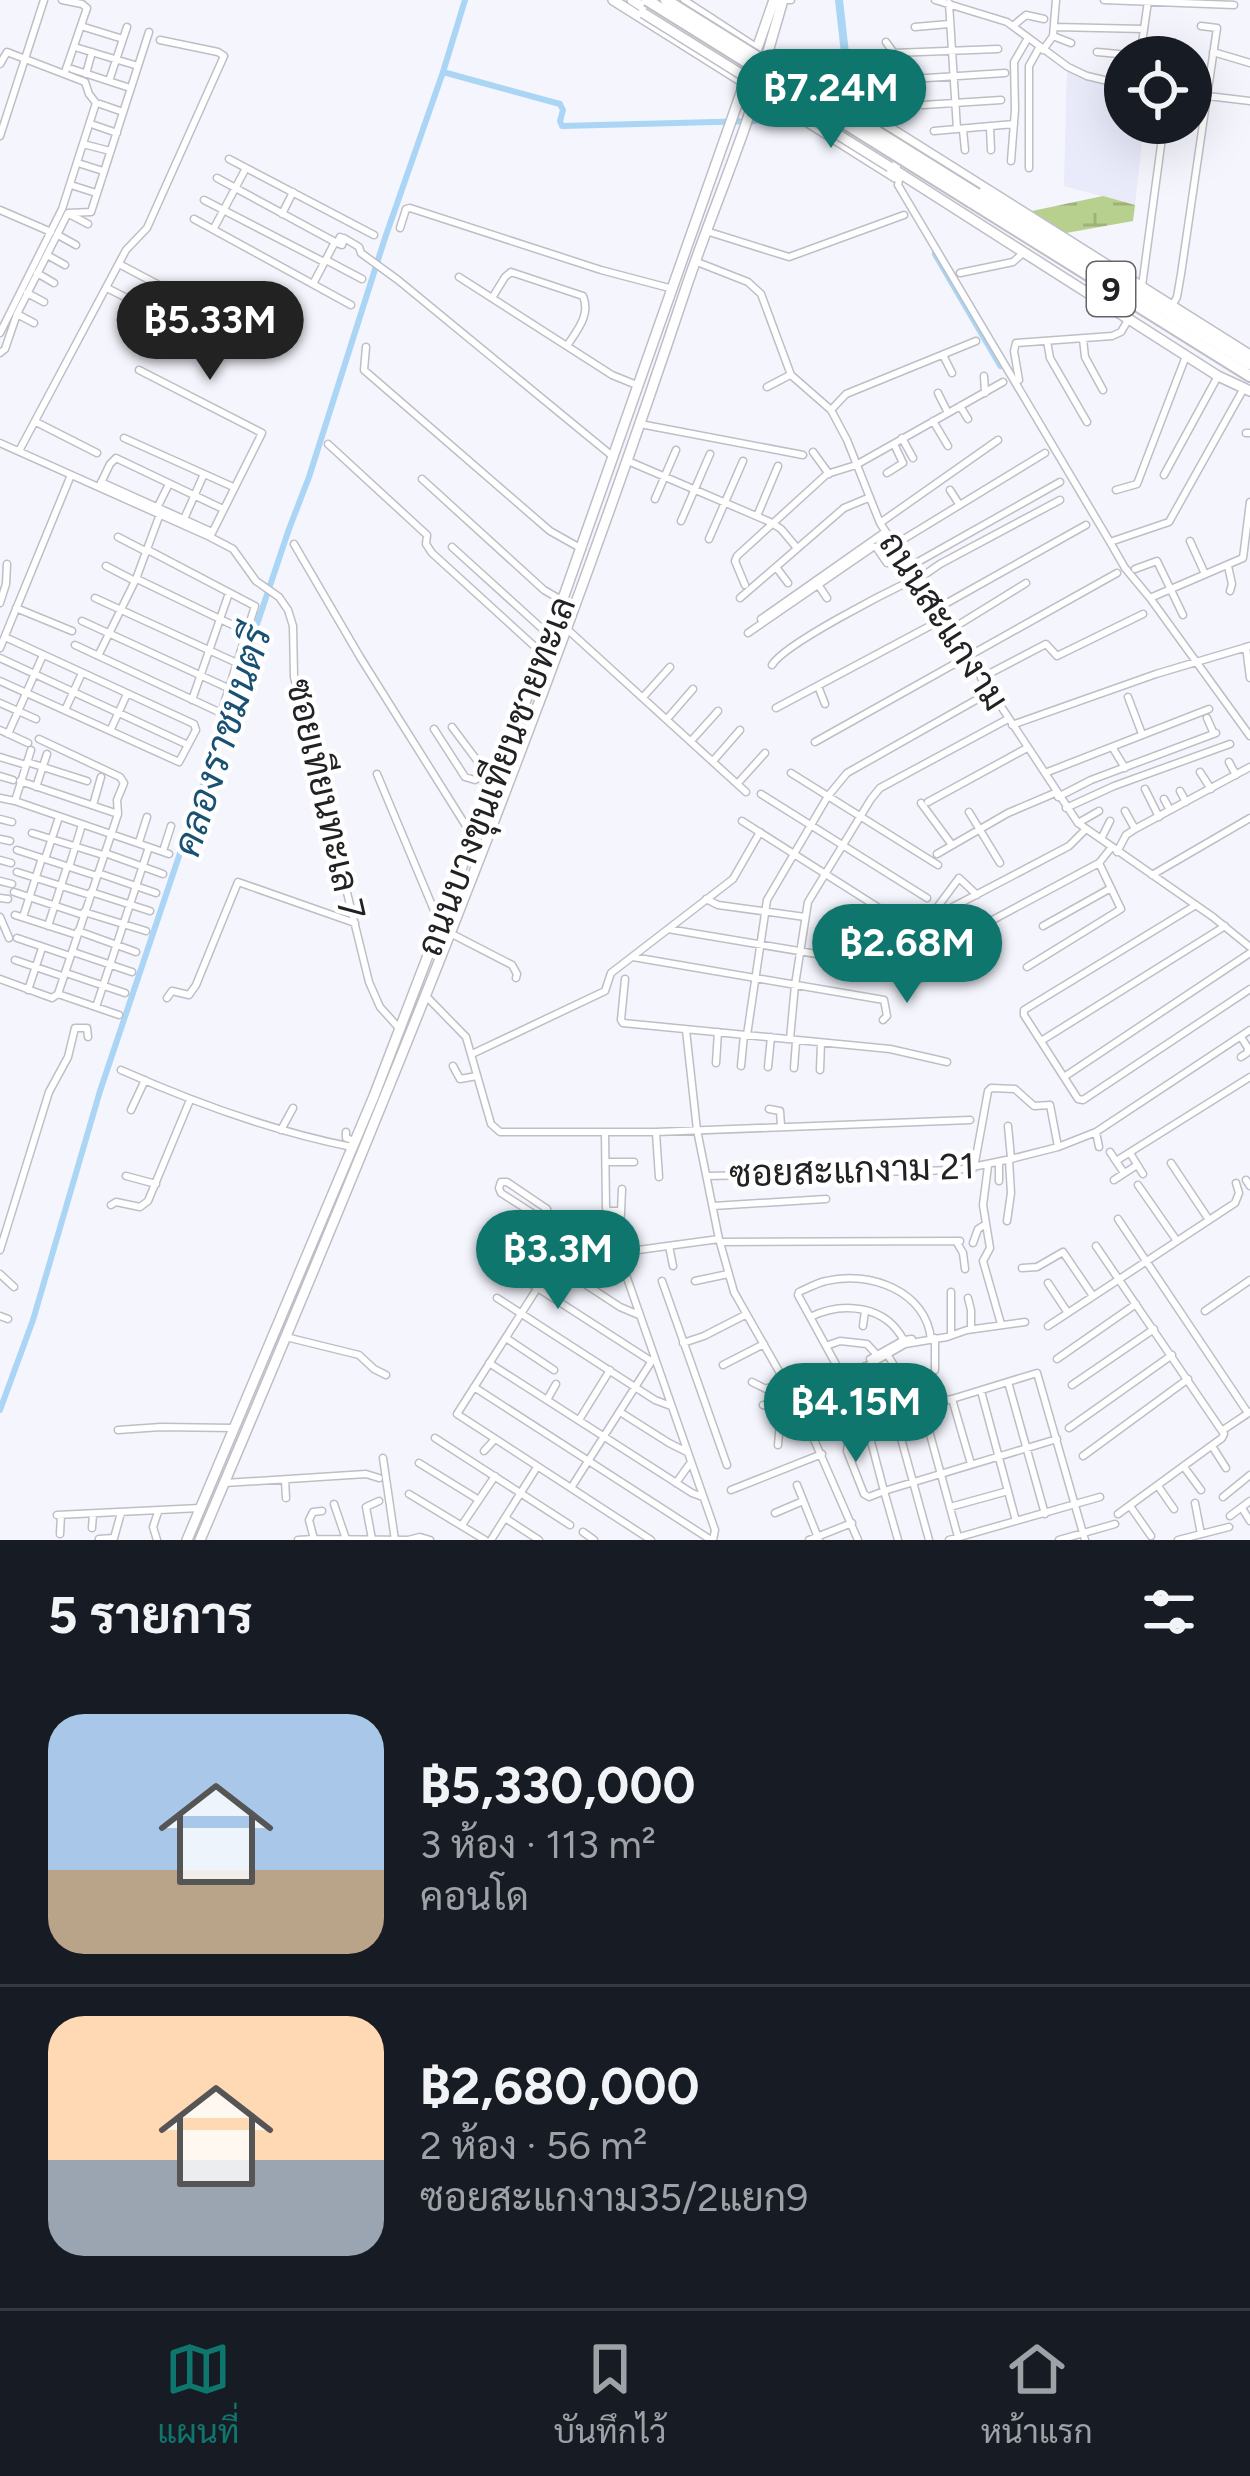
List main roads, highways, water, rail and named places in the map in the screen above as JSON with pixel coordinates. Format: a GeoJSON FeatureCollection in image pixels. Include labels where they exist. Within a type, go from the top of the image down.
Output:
{"type":"FeatureCollection","features":[{"type":"Feature","properties":{"kind":"highway","name":"9"},"geometry":{"type":"LineString","coordinates":[[666,0],[1250,360]]}},
{"type":"Feature","properties":{"kind":"highway","name":"9"},"geometry":{"type":"LineString","coordinates":[[645,7],[1248,385]]}},
{"type":"Feature","properties":{"kind":"main road"},"geometry":{"type":"LineString","coordinates":[[613,0],[747,78]]}},
{"type":"Feature","properties":{"kind":"main road"},"geometry":{"type":"LineString","coordinates":[[622,0],[645,7],[890,170]]}},
{"type":"Feature","properties":{"kind":"main road"},"geometry":{"type":"LineString","coordinates":[[632,0],[747,78]]}},
{"type":"Feature","properties":{"kind":"main road"},"geometry":{"type":"LineString","coordinates":[[782,0],[780,20],[772,20],[782,0]]}},
{"type":"Feature","properties":{"kind":"main road","name":"ถนนบางขุนเทียนชายทะเล"},"geometry":{"type":"LineString","coordinates":[[194,1539],[225,1483],[400,1046],[400,1029],[565,605],[673,289],[706,231],[745,128],[772,20]]}},
{"type":"Feature","properties":{"kind":"main road"},"geometry":{"type":"LineString","coordinates":[[763,50],[881,124],[915,138],[1250,360]]}},
{"type":"Feature","properties":{"kind":"main road","name":"ถนนบางขุนเทียนชายทะเล"},"geometry":{"type":"LineString","coordinates":[[565,605],[578,599],[628,461],[731,121],[763,50]]}},
{"type":"Feature","properties":{"kind":"main road"},"geometry":{"type":"LineString","coordinates":[[758,85],[1218,376],[1248,385]]}},
{"type":"Feature","properties":{"kind":"main road"},"geometry":{"type":"LineString","coordinates":[[804,114],[872,150],[890,170]]}},
{"type":"Feature","properties":{"kind":"main road","name":"ถนนบางขุนเทียนชายทะเล"},"geometry":{"type":"LineString","coordinates":[[194,1539],[200,1508],[353,1144],[450,933],[567,628],[565,605]]}},
{"type":"Feature","properties":{"kind":"waterway"},"geometry":{"type":"LineString","coordinates":[[465,0],[443,72],[560,104],[562,126],[753,121],[799,114]]}},
{"type":"Feature","properties":{"kind":"waterway"},"geometry":{"type":"LineString","coordinates":[[839,0],[847,105]]}},
{"type":"Feature","properties":{"kind":"waterway","name":"คลองราชมนตรี"},"geometry":{"type":"LineString","coordinates":[[0,1410],[33,1320],[100,1091],[443,72]]}},
{"type":"Feature","properties":{"kind":"waterway"},"geometry":{"type":"LineString","coordinates":[[936,254],[1001,365]]}}]}
